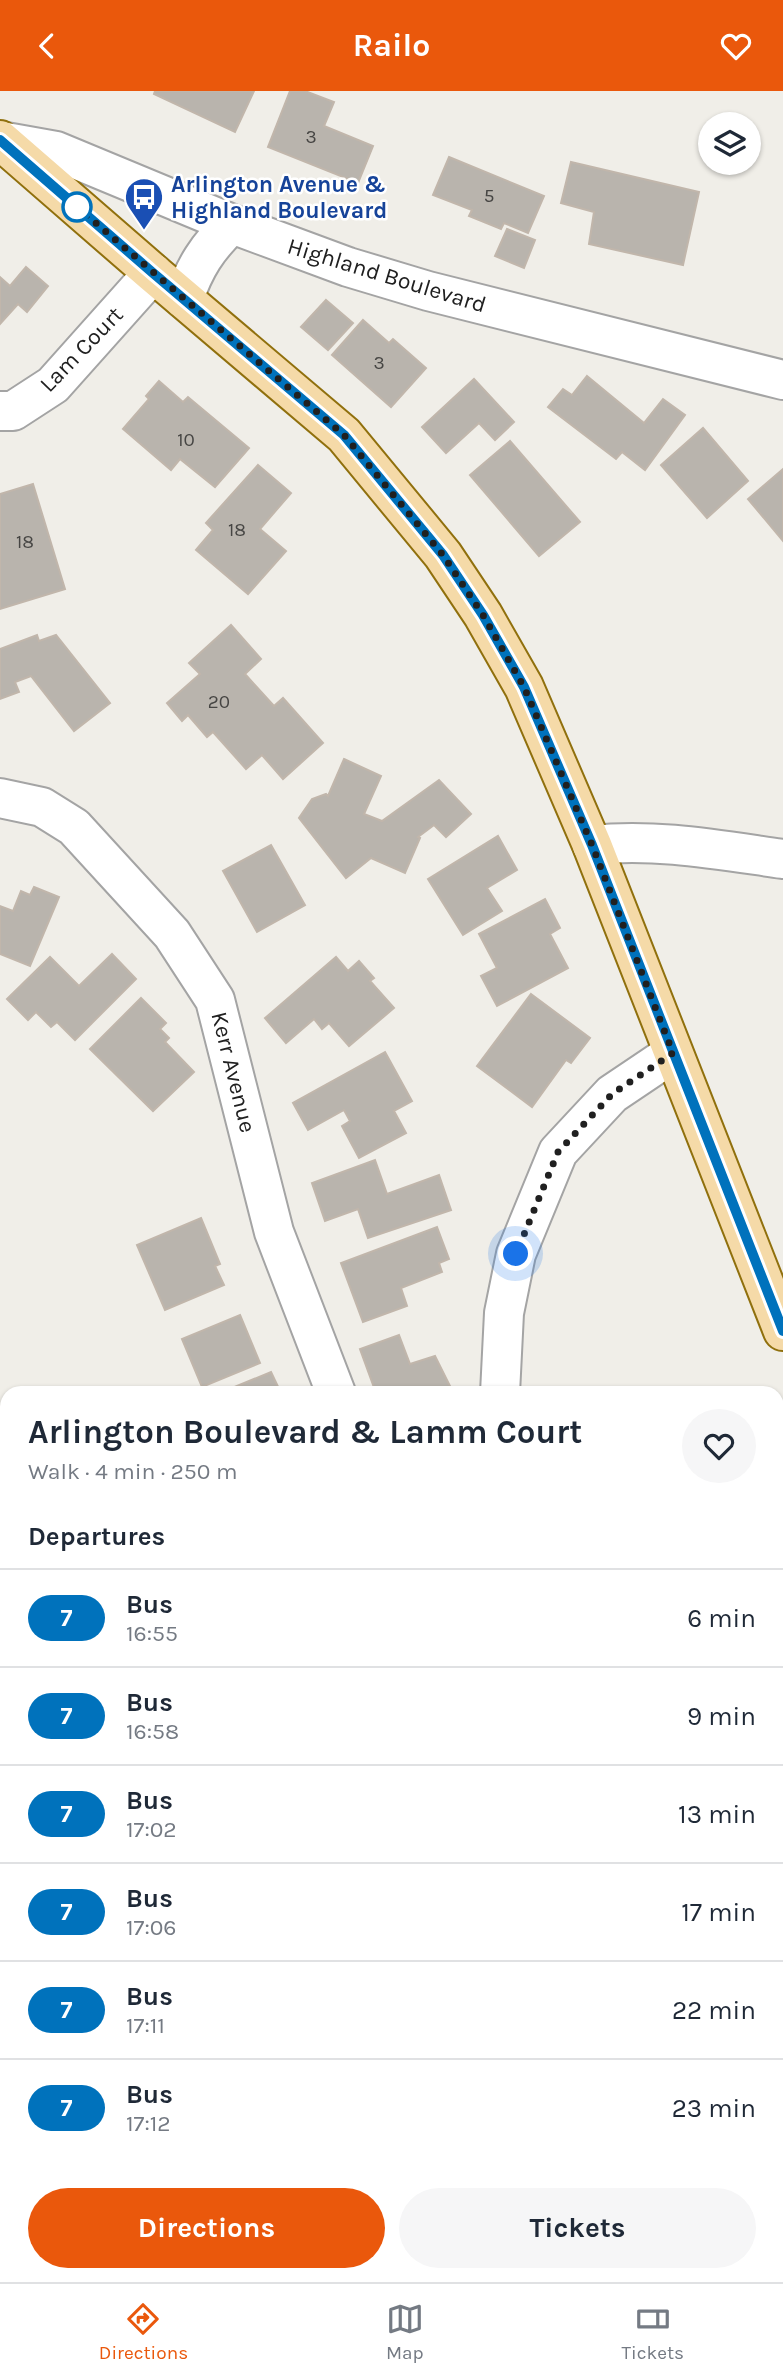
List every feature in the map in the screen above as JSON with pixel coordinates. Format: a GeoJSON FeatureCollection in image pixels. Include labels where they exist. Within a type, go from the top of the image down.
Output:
{"type":"FeatureCollection","features":[{"type":"Feature","properties":{"kind":"main road"},"geometry":{"type":"LineString","coordinates":[[0,140],[344,435],[443,555],[483,615],[524,687],[592,845],[783,1331]]}},
{"type":"Feature","properties":{"kind":"street","name":"Highland Boulevard"},"geometry":{"type":"LineString","coordinates":[[0,140],[56,151],[232,224],[348,267],[428,291],[783,380]]}},
{"type":"Feature","properties":{"kind":"street"},"geometry":{"type":"LineString","coordinates":[[184,299],[202,256],[232,224]]}},
{"type":"Feature","properties":{"kind":"street","name":"Lam Court"},"geometry":{"type":"LineString","coordinates":[[0,411],[13,411],[54,385],[153,273]]}},
{"type":"Feature","properties":{"kind":"street","name":"Kerr Avenue"},"geometry":{"type":"LineString","coordinates":[[0,798],[42,807],[74,827],[172,934],[215,1000],[274,1232],[333,1386]]}},
{"type":"Feature","properties":{"kind":"street"},"geometry":{"type":"LineString","coordinates":[[592,845],[623,841],[665,843],[783,859]]}},
{"type":"Feature","properties":{"kind":"street"},"geometry":{"type":"LineString","coordinates":[[500,1386],[504,1313],[516,1254],[558,1152],[612,1094],[673,1053]]}},
{"type":"Feature","properties":{"kind":"building"},"geometry":{"type":"Polygon","coordinates":[[[155,91],[254,91],[235,132],[154,94],[155,91]]]}},
{"type":"Feature","properties":{"kind":"building"},"geometry":{"type":"Polygon","coordinates":[[[290,91],[305,91],[334,102],[324,126],[373,146],[358,183],[268,147],[290,91]]]}},
{"type":"Feature","properties":{"kind":"building"},"geometry":{"type":"Polygon","coordinates":[[[449,157],[544,196],[528,233],[504,223],[501,229],[469,216],[472,210],[433,195],[449,157]]]}},
{"type":"Feature","properties":{"kind":"building"},"geometry":{"type":"Polygon","coordinates":[[[571,162],[699,192],[683,265],[589,244],[594,212],[561,203],[571,162]]]}},
{"type":"Feature","properties":{"kind":"building"},"geometry":{"type":"Polygon","coordinates":[[[507,229],[535,240],[524,268],[495,256],[507,229]]]}},
{"type":"Feature","properties":{"kind":"building"},"geometry":{"type":"Polygon","coordinates":[[[26,267],[48,286],[27,312],[18,304],[0,324],[0,277],[10,286],[26,267]]]}},
{"type":"Feature","properties":{"kind":"building"},"geometry":{"type":"Polygon","coordinates":[[[326,300],[353,323],[328,350],[301,327],[326,300]]]}},
{"type":"Feature","properties":{"kind":"building"},"geometry":{"type":"Polygon","coordinates":[[[363,320],[389,343],[393,339],[426,368],[391,407],[332,355],[363,320]]]}},
{"type":"Feature","properties":{"kind":"building"},"geometry":{"type":"Polygon","coordinates":[[[587,376],[644,423],[663,399],[685,415],[645,470],[622,452],[616,459],[548,407],[563,389],[572,395],[587,376]]]}},
{"type":"Feature","properties":{"kind":"building"},"geometry":{"type":"Polygon","coordinates":[[[474,379],[514,422],[495,440],[479,423],[446,453],[422,427],[474,379]]]}},
{"type":"Feature","properties":{"kind":"building"},"geometry":{"type":"Polygon","coordinates":[[[159,381],[183,402],[188,397],[249,448],[215,487],[180,459],[171,470],[123,429],[149,399],[146,396],[159,381]]]}},
{"type":"Feature","properties":{"kind":"building"},"geometry":{"type":"Polygon","coordinates":[[[703,428],[748,481],[707,518],[661,465],[703,428]]]}},
{"type":"Feature","properties":{"kind":"building"},"geometry":{"type":"Polygon","coordinates":[[[510,441],[580,522],[539,556],[470,475],[510,441]]]}},
{"type":"Feature","properties":{"kind":"building"},"geometry":{"type":"Polygon","coordinates":[[[258,465],[291,493],[260,529],[286,551],[248,594],[196,550],[213,530],[206,523],[258,465]]]}},
{"type":"Feature","properties":{"kind":"building"},"geometry":{"type":"Polygon","coordinates":[[[783,469],[783,541],[748,499],[783,469]]]}},
{"type":"Feature","properties":{"kind":"building"},"geometry":{"type":"Polygon","coordinates":[[[33,484],[65,589],[0,609],[0,494],[33,484]]]}},
{"type":"Feature","properties":{"kind":"building"},"geometry":{"type":"Polygon","coordinates":[[[231,625],[261,659],[245,674],[274,706],[283,698],[323,743],[283,779],[262,755],[246,769],[213,732],[207,737],[188,715],[182,721],[167,703],[200,674],[189,663],[231,625]]]}},
{"type":"Feature","properties":{"kind":"building"},"geometry":{"type":"Polygon","coordinates":[[[37,635],[39,641],[56,635],[110,703],[74,731],[31,676],[15,682],[19,692],[0,699],[0,649],[37,635]]]}},
{"type":"Feature","properties":{"kind":"building"},"geometry":{"type":"Polygon","coordinates":[[[344,759],[381,776],[364,814],[382,821],[439,780],[471,814],[446,837],[434,825],[418,837],[420,838],[405,873],[371,858],[346,878],[299,818],[312,799],[326,794],[328,796],[344,759]]]}},
{"type":"Feature","properties":{"kind":"building"},"geometry":{"type":"Polygon","coordinates":[[[498,836],[517,870],[487,888],[502,911],[463,935],[428,879],[498,836]]]}},
{"type":"Feature","properties":{"kind":"building"},"geometry":{"type":"Polygon","coordinates":[[[271,845],[305,905],[257,932],[223,871],[271,845]]]}},
{"type":"Feature","properties":{"kind":"building"},"geometry":{"type":"Polygon","coordinates":[[[34,887],[59,897],[30,966],[0,954],[0,906],[13,911],[21,891],[30,895],[34,887]]]}},
{"type":"Feature","properties":{"kind":"building"},"geometry":{"type":"Polygon","coordinates":[[[545,899],[560,928],[550,934],[568,968],[497,1006],[481,976],[497,968],[479,934],[545,899]]]}},
{"type":"Feature","properties":{"kind":"building"},"geometry":{"type":"Polygon","coordinates":[[[112,954],[136,979],[75,1040],[57,1022],[51,1027],[36,1012],[28,1020],[7,999],[50,957],[79,986],[112,954]]]}},
{"type":"Feature","properties":{"kind":"building"},"geometry":{"type":"Polygon","coordinates":[[[336,957],[348,971],[359,961],[374,978],[370,981],[394,1008],[349,1046],[329,1023],[322,1029],[314,1019],[286,1043],[265,1018],[336,957]]]}},
{"type":"Feature","properties":{"kind":"building"},"geometry":{"type":"Polygon","coordinates":[[[531,994],[590,1038],[571,1063],[566,1060],[532,1107],[477,1066],[531,994]]]}},
{"type":"Feature","properties":{"kind":"building"},"geometry":{"type":"Polygon","coordinates":[[[141,998],[166,1023],[160,1029],[169,1038],[165,1042],[194,1072],[153,1111],[90,1049],[141,998]]]}},
{"type":"Feature","properties":{"kind":"building"},"geometry":{"type":"Polygon","coordinates":[[[385,1052],[412,1101],[394,1111],[406,1133],[359,1158],[342,1126],[350,1121],[344,1110],[308,1130],[293,1103],[385,1052]]]}},
{"type":"Feature","properties":{"kind":"building"},"geometry":{"type":"Polygon","coordinates":[[[375,1160],[387,1194],[439,1175],[451,1210],[368,1238],[358,1209],[325,1221],[312,1183],[375,1160]]]}},
{"type":"Feature","properties":{"kind":"building"},"geometry":{"type":"Polygon","coordinates":[[[201,1218],[220,1264],[215,1266],[224,1285],[165,1310],[137,1245],[201,1218]]]}},
{"type":"Feature","properties":{"kind":"building"},"geometry":{"type":"Polygon","coordinates":[[[437,1227],[449,1259],[439,1263],[442,1272],[401,1288],[407,1306],[363,1322],[341,1263],[437,1227]]]}},
{"type":"Feature","properties":{"kind":"building"},"geometry":{"type":"Polygon","coordinates":[[[240,1315],[260,1363],[202,1386],[182,1339],[240,1315]]]}},
{"type":"Feature","properties":{"kind":"building"},"geometry":{"type":"Polygon","coordinates":[[[399,1335],[410,1364],[435,1356],[450,1386],[373,1386],[360,1349],[399,1335]]]}},
{"type":"Feature","properties":{"kind":"building"},"geometry":{"type":"Polygon","coordinates":[[[271,1372],[278,1386],[237,1386],[271,1372]]]}},
{"type":"Feature","properties":{"kind":"bus line","name":"7"},"geometry":{"type":"LineString","coordinates":[[0,140],[344,435],[443,555],[483,615],[524,687],[592,845],[639,971],[783,1331]]}},
{"type":"Feature","properties":{"kind":"place","name":"Arlington Avenue & Highland Boulevard"},"geometry":{"type":"Point","coordinates":[144,231]}},
{"type":"Feature","properties":{"kind":"route"},"geometry":{"type":"LineString","coordinates":[[77,207],[344,435],[443,555],[483,615],[524,687],[592,845],[673,1053],[612,1094],[558,1152],[516,1254]]}}]}
